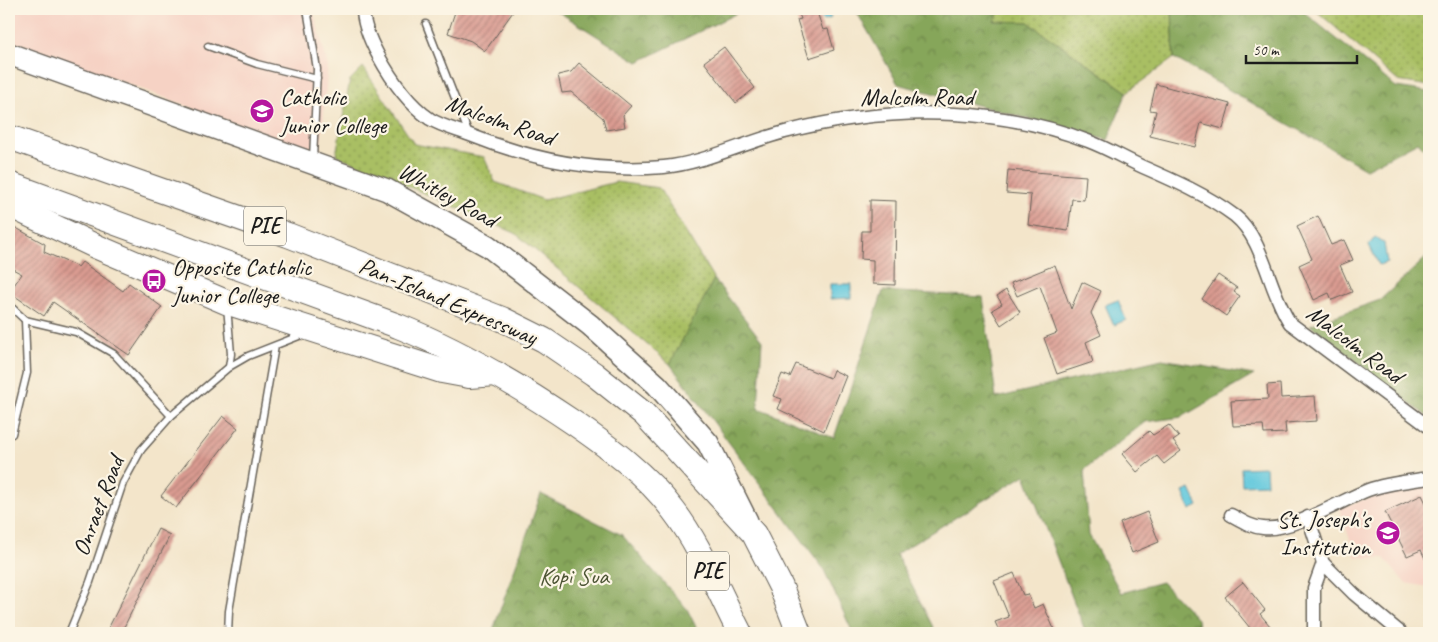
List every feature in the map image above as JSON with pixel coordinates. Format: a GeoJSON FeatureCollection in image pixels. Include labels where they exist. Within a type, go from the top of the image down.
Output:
{"type":"FeatureCollection","features":[{"type":"Feature","properties":{"kind":"highway","name":"Pan-Island Expressway"},"geometry":{"type":"LineString","coordinates":[[9,137],[288,235],[502,319],[544,340],[594,374],[644,414],[754,534],[781,587],[798,633]]}},
{"type":"Feature","properties":{"kind":"highway","name":"Pan-Island Expressway"},"geometry":{"type":"LineString","coordinates":[[9,184],[398,326],[456,351],[499,374],[624,458],[673,510],[696,548],[740,633]]}},
{"type":"Feature","properties":{"kind":"highway"},"geometry":{"type":"LineString","coordinates":[[9,205],[95,246],[226,302],[442,371],[469,376],[499,374]]}},
{"type":"Feature","properties":{"kind":"main road","name":"Whitley Road"},"geometry":{"type":"LineString","coordinates":[[9,54],[387,190],[488,246],[590,325],[658,385],[708,443],[754,534]]}},
{"type":"Feature","properties":{"kind":"street","name":"Malcolm Road"},"geometry":{"type":"LineString","coordinates":[[363,9],[363,16],[374,47],[385,69],[408,100],[431,120],[503,148],[549,160],[606,169],[677,165],[783,132],[835,120],[895,115],[954,114],[1036,125],[1088,141],[1188,187],[1236,217],[1251,235],[1280,304],[1290,322],[1429,427]]}},
{"type":"Feature","properties":{"kind":"street"},"geometry":{"type":"LineString","coordinates":[[1231,515],[1249,525],[1266,529],[1308,518],[1370,489],[1429,478]]}},
{"type":"Feature","properties":{"kind":"street"},"geometry":{"type":"LineString","coordinates":[[1308,518],[1323,563],[1354,594],[1402,633]]}},
{"type":"Feature","properties":{"kind":"street"},"geometry":{"type":"LineString","coordinates":[[1314,633],[1314,588],[1323,563]]}},
{"type":"Feature","properties":{"kind":"lane"},"geometry":{"type":"LineString","coordinates":[[307,9],[317,79],[312,163]]}},
{"type":"Feature","properties":{"kind":"lane"},"geometry":{"type":"LineString","coordinates":[[426,24],[469,135]]}},
{"type":"Feature","properties":{"kind":"lane"},"geometry":{"type":"LineString","coordinates":[[208,46],[257,64],[317,79]]}},
{"type":"Feature","properties":{"kind":"lane"},"geometry":{"type":"LineString","coordinates":[[226,302],[232,354],[229,367]]}},
{"type":"Feature","properties":{"kind":"lane"},"geometry":{"type":"LineString","coordinates":[[9,305],[25,320],[76,332],[114,354],[171,416]]}},
{"type":"Feature","properties":{"kind":"lane"},"geometry":{"type":"LineString","coordinates":[[12,434],[27,374],[25,320]]}},
{"type":"Feature","properties":{"kind":"lane","name":"Onraet Road"},"geometry":{"type":"LineString","coordinates":[[69,633],[90,582],[125,477],[141,450],[171,416],[229,367],[248,356],[311,330]]}},
{"type":"Feature","properties":{"kind":"lane"},"geometry":{"type":"LineString","coordinates":[[228,633],[229,611],[275,346]]}},
{"type":"Feature","properties":{"kind":"shaded area","name":"Catholic Junior College"},"geometry":{"type":"Polygon","coordinates":[[[9,9],[313,9],[328,66],[320,155],[9,40],[9,9]]]}},
{"type":"Feature","properties":{"kind":"shaded area","name":"St. Joseph's Institution"},"geometry":{"type":"Polygon","coordinates":[[[1429,478],[1429,587],[1405,583],[1384,558],[1356,557],[1339,508],[1429,478]]]}},
{"type":"Feature","properties":{"kind":"green space"},"geometry":{"type":"Polygon","coordinates":[[[554,9],[745,9],[638,62],[554,9]]]}},
{"type":"Feature","properties":{"kind":"green space"},"geometry":{"type":"Polygon","coordinates":[[[855,9],[1001,9],[994,21],[1028,22],[1127,92],[1108,140],[898,84],[855,9]]]}},
{"type":"Feature","properties":{"kind":"green space"},"geometry":{"type":"Polygon","coordinates":[[[1001,9],[1172,9],[1174,58],[1127,92],[1028,22],[993,21],[1001,9]]]}},
{"type":"Feature","properties":{"kind":"green space"},"geometry":{"type":"Polygon","coordinates":[[[1172,9],[1300,9],[1396,87],[1429,92],[1429,154],[1418,142],[1366,169],[1174,58],[1172,9]]]}},
{"type":"Feature","properties":{"kind":"green space"},"geometry":{"type":"Polygon","coordinates":[[[1314,9],[1429,9],[1429,86],[1398,81],[1314,9]]]}},
{"type":"Feature","properties":{"kind":"green space"},"geometry":{"type":"Polygon","coordinates":[[[363,67],[414,144],[484,157],[495,182],[544,200],[616,182],[659,188],[714,279],[670,364],[515,233],[336,155],[350,80],[363,67]]]}},
{"type":"Feature","properties":{"kind":"green space"},"geometry":{"type":"Polygon","coordinates":[[[1429,255],[1429,418],[1310,325],[1380,300],[1429,255]]]}},
{"type":"Feature","properties":{"kind":"green space"},"geometry":{"type":"Polygon","coordinates":[[[714,279],[762,341],[758,408],[834,438],[883,291],[983,297],[996,398],[1162,359],[1254,375],[1182,417],[1145,422],[1084,470],[1089,535],[1121,593],[1162,582],[1197,619],[1199,633],[1086,633],[1025,475],[896,554],[936,633],[853,633],[823,568],[670,364],[714,279]]]}},
{"type":"Feature","properties":{"kind":"green space","name":"Kopi Sua"},"geometry":{"type":"Polygon","coordinates":[[[541,494],[622,535],[687,609],[699,633],[492,633],[541,494]]]}},
{"type":"Feature","properties":{"kind":"water"},"geometry":{"type":"Polygon","coordinates":[[[818,9],[827,9],[831,18],[823,21],[818,9]]]}},
{"type":"Feature","properties":{"kind":"water"},"geometry":{"type":"Polygon","coordinates":[[[1375,237],[1384,243],[1387,262],[1379,265],[1369,245],[1375,237]]]}},
{"type":"Feature","properties":{"kind":"water"},"geometry":{"type":"Polygon","coordinates":[[[830,284],[851,284],[851,298],[830,299],[830,284]]]}},
{"type":"Feature","properties":{"kind":"water"},"geometry":{"type":"Polygon","coordinates":[[[1118,300],[1126,320],[1114,325],[1105,305],[1118,300]]]}},
{"type":"Feature","properties":{"kind":"water"},"geometry":{"type":"Polygon","coordinates":[[[1266,467],[1267,484],[1242,485],[1241,468],[1266,467]]]}},
{"type":"Feature","properties":{"kind":"water"},"geometry":{"type":"Polygon","coordinates":[[[1190,489],[1198,506],[1190,510],[1183,492],[1190,489]]]}},
{"type":"Feature","properties":{"kind":"building"},"geometry":{"type":"Polygon","coordinates":[[[456,9],[515,9],[485,51],[471,41],[448,33],[456,9]]]}},
{"type":"Feature","properties":{"kind":"building"},"geometry":{"type":"Polygon","coordinates":[[[797,9],[816,9],[823,30],[828,29],[834,50],[809,58],[797,20],[801,19],[797,9]]]}},
{"type":"Feature","properties":{"kind":"building"},"geometry":{"type":"Polygon","coordinates":[[[724,47],[755,88],[736,103],[704,62],[724,47]]]}},
{"type":"Feature","properties":{"kind":"building"},"geometry":{"type":"Polygon","coordinates":[[[579,63],[631,106],[623,115],[625,127],[606,130],[603,118],[571,92],[562,93],[558,75],[571,72],[579,63]]]}},
{"type":"Feature","properties":{"kind":"building"},"geometry":{"type":"Polygon","coordinates":[[[1156,84],[1230,104],[1223,129],[1201,123],[1195,147],[1150,136],[1156,111],[1150,110],[1156,84]]]}},
{"type":"Feature","properties":{"kind":"building"},"geometry":{"type":"Polygon","coordinates":[[[1008,170],[1086,176],[1084,200],[1072,199],[1068,231],[1028,225],[1031,195],[1006,193],[1008,170]]]}},
{"type":"Feature","properties":{"kind":"building"},"geometry":{"type":"Polygon","coordinates":[[[870,200],[896,201],[895,285],[873,284],[873,260],[861,259],[862,231],[870,231],[870,200]]]}},
{"type":"Feature","properties":{"kind":"building"},"geometry":{"type":"Polygon","coordinates":[[[1318,216],[1331,245],[1344,240],[1353,260],[1340,265],[1352,292],[1332,300],[1329,293],[1314,300],[1299,265],[1312,259],[1297,226],[1318,216]]]}},
{"type":"Feature","properties":{"kind":"building"},"geometry":{"type":"Polygon","coordinates":[[[9,224],[45,244],[44,252],[78,267],[82,262],[123,291],[129,283],[162,307],[129,355],[53,302],[44,316],[9,292],[22,274],[9,267],[9,224]]]}},
{"type":"Feature","properties":{"kind":"building"},"geometry":{"type":"Polygon","coordinates":[[[1055,265],[1071,309],[1082,282],[1101,291],[1091,313],[1101,335],[1086,342],[1093,362],[1057,374],[1044,338],[1057,333],[1040,286],[1017,296],[1011,283],[1055,265]]]}},
{"type":"Feature","properties":{"kind":"building"},"geometry":{"type":"Polygon","coordinates":[[[1218,275],[1237,288],[1234,292],[1240,296],[1226,316],[1202,299],[1218,275]]]}},
{"type":"Feature","properties":{"kind":"building"},"geometry":{"type":"Polygon","coordinates":[[[1006,290],[1020,312],[1001,325],[992,310],[1002,304],[997,296],[1006,290]]]}},
{"type":"Feature","properties":{"kind":"building"},"geometry":{"type":"Polygon","coordinates":[[[796,364],[830,378],[833,370],[846,376],[824,431],[778,409],[782,399],[773,396],[782,374],[790,377],[796,364]]]}},
{"type":"Feature","properties":{"kind":"building"},"geometry":{"type":"Polygon","coordinates":[[[1280,384],[1281,398],[1315,396],[1317,421],[1285,423],[1286,433],[1264,434],[1263,425],[1233,426],[1231,401],[1268,399],[1267,385],[1280,384]]]}},
{"type":"Feature","properties":{"kind":"building"},"geometry":{"type":"Polygon","coordinates":[[[223,416],[238,428],[176,508],[161,496],[223,416]]]}},
{"type":"Feature","properties":{"kind":"building"},"geometry":{"type":"Polygon","coordinates":[[[1169,425],[1179,437],[1173,441],[1181,451],[1164,464],[1157,456],[1137,472],[1122,454],[1149,431],[1153,435],[1169,425]]]}},
{"type":"Feature","properties":{"kind":"building"},"geometry":{"type":"Polygon","coordinates":[[[1422,495],[1429,509],[1429,567],[1421,550],[1407,556],[1385,512],[1422,495]]]}},
{"type":"Feature","properties":{"kind":"building"},"geometry":{"type":"Polygon","coordinates":[[[1147,512],[1159,542],[1132,553],[1120,523],[1147,512]]]}},
{"type":"Feature","properties":{"kind":"building"},"geometry":{"type":"Polygon","coordinates":[[[158,529],[170,535],[121,633],[106,633],[158,529]]]}},
{"type":"Feature","properties":{"kind":"building"},"geometry":{"type":"Polygon","coordinates":[[[1014,573],[1023,595],[1028,594],[1034,608],[1043,604],[1054,629],[1044,633],[1000,633],[995,622],[1009,617],[994,581],[1014,573]]]}},
{"type":"Feature","properties":{"kind":"building"},"geometry":{"type":"Polygon","coordinates":[[[1243,582],[1265,610],[1260,614],[1276,633],[1254,633],[1225,597],[1243,582]]]}},
{"type":"Feature","properties":{"kind":"place","name":"Catholic Junior College"},"geometry":{"type":"Point","coordinates":[262,111]}},
{"type":"Feature","properties":{"kind":"place","name":"Opposite Catholic Junior College"},"geometry":{"type":"Point","coordinates":[154,281]}},
{"type":"Feature","properties":{"kind":"place","name":"St. Joseph's Institution"},"geometry":{"type":"Point","coordinates":[1388,533]}}]}
